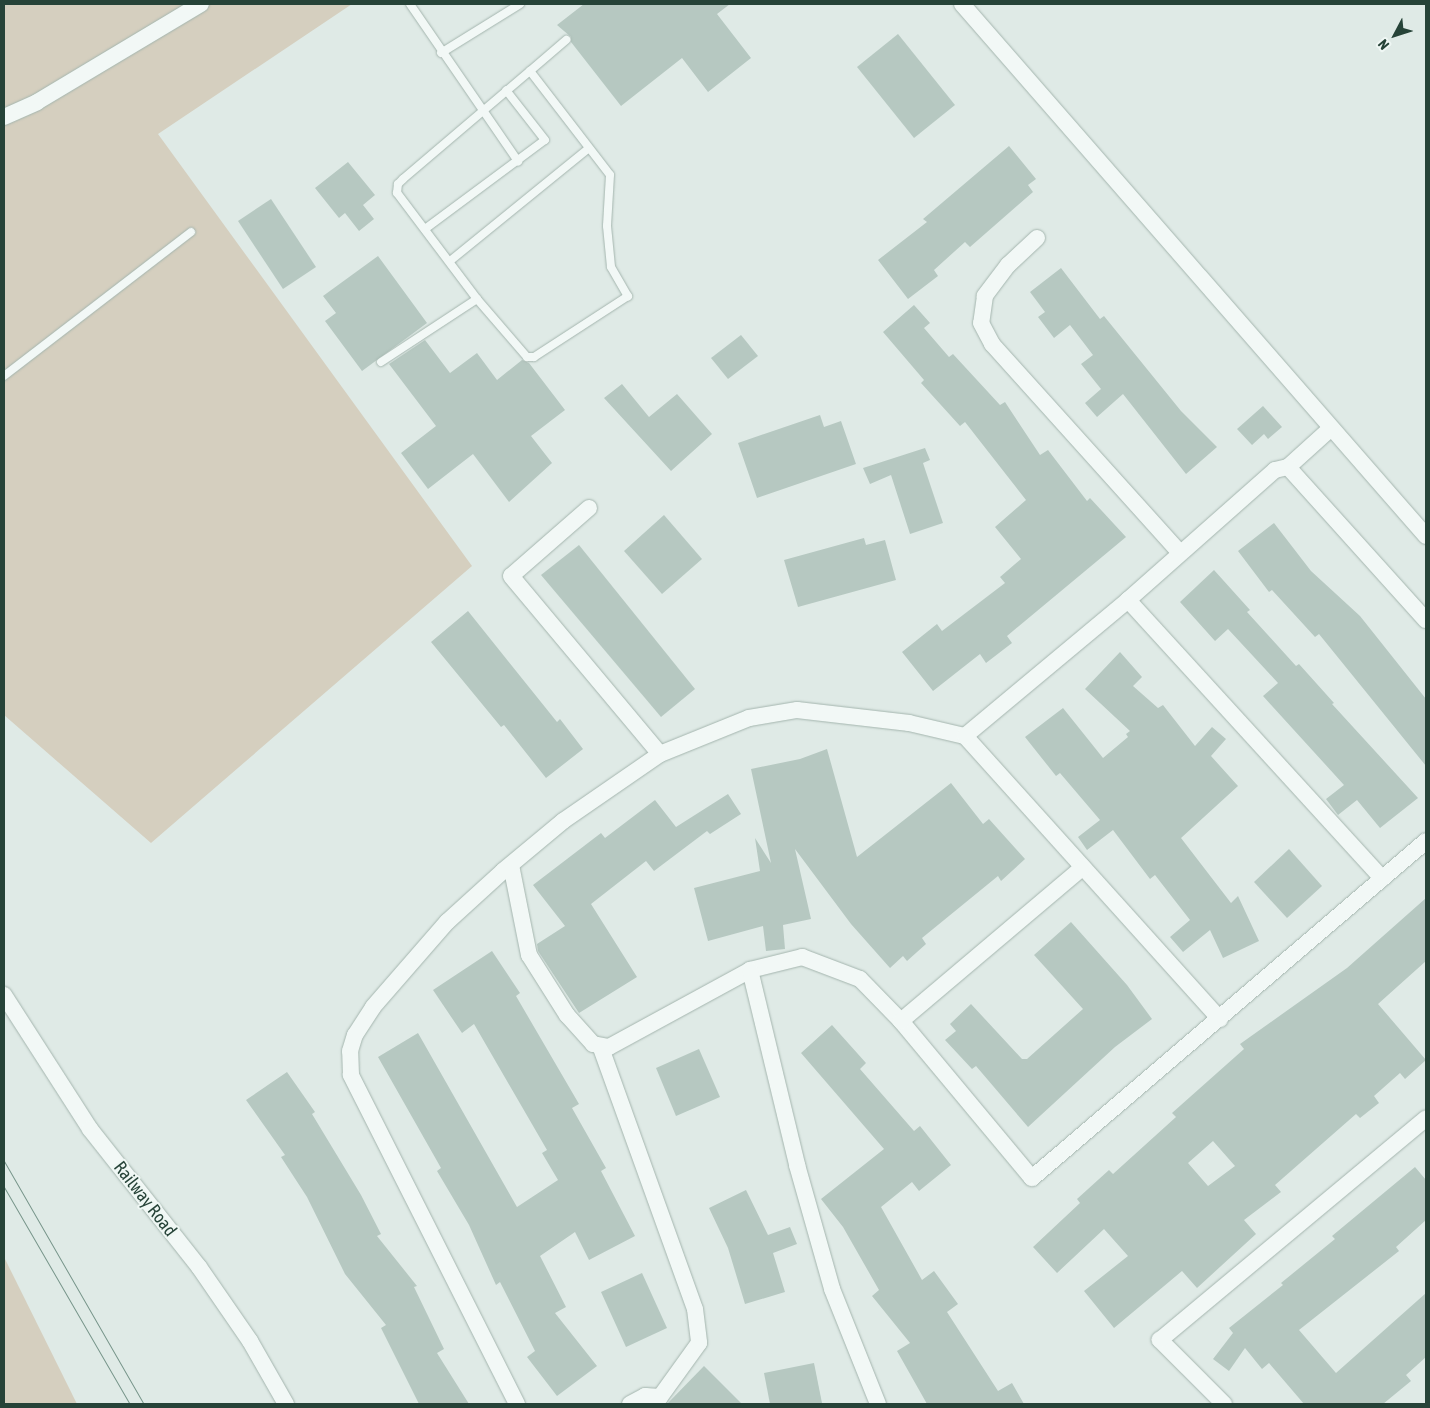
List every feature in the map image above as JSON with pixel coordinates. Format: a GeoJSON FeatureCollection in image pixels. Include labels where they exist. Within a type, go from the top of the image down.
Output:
{"type":"FeatureCollection","features":[{"type":"Feature","properties":{"kind":"street"},"geometry":{"type":"LineString","coordinates":[[4,117],[37,102],[201,4]]}},
{"type":"Feature","properties":{"kind":"street"},"geometry":{"type":"LineString","coordinates":[[962,4],[1330,429],[1426,536]]}},
{"type":"Feature","properties":{"kind":"street"},"geometry":{"type":"LineString","coordinates":[[1036,238],[1008,265],[985,296],[981,323],[992,344],[1179,552]]}},
{"type":"Feature","properties":{"kind":"street"},"geometry":{"type":"LineString","coordinates":[[965,736],[1128,600],[1179,552],[1275,470],[1288,467],[1330,429]]}},
{"type":"Feature","properties":{"kind":"street"},"geometry":{"type":"LineString","coordinates":[[1288,467],[1426,620]]}},
{"type":"Feature","properties":{"kind":"street"},"geometry":{"type":"LineString","coordinates":[[589,508],[511,576],[660,754]]}},
{"type":"Feature","properties":{"kind":"street"},"geometry":{"type":"LineString","coordinates":[[1128,600],[1382,878]]}},
{"type":"Feature","properties":{"kind":"street"},"geometry":{"type":"LineString","coordinates":[[517,1404],[351,1075],[350,1051],[355,1035],[373,1007],[447,922],[563,821],[660,754],[749,718],[796,710],[909,724],[965,736],[1220,1019]]}},
{"type":"Feature","properties":{"kind":"street"},"geometry":{"type":"LineString","coordinates":[[511,865],[529,955],[567,1015],[593,1044],[601,1048],[609,1047],[750,970],[802,957],[860,979],[901,1021],[1032,1178],[1220,1019],[1426,840]]}},
{"type":"Feature","properties":{"kind":"street"},"geometry":{"type":"LineString","coordinates":[[901,1021],[1083,868]]}},
{"type":"Feature","properties":{"kind":"street"},"geometry":{"type":"LineString","coordinates":[[750,970],[797,1166],[832,1290],[878,1404]]}},
{"type":"Feature","properties":{"kind":"street","name":"Railway Road"},"geometry":{"type":"LineString","coordinates":[[4,995],[90,1129],[198,1267],[250,1341],[286,1404]]}},
{"type":"Feature","properties":{"kind":"street"},"geometry":{"type":"LineString","coordinates":[[601,1048],[695,1309],[699,1343],[663,1400],[645,1396],[630,1404]]}},
{"type":"Feature","properties":{"kind":"street"},"geometry":{"type":"LineString","coordinates":[[1224,1404],[1160,1340],[1426,1118]]}},
{"type":"Feature","properties":{"kind":"lane"},"geometry":{"type":"LineString","coordinates":[[410,4],[481,110],[518,161]]}},
{"type":"Feature","properties":{"kind":"lane"},"geometry":{"type":"LineString","coordinates":[[442,53],[520,4]]}},
{"type":"Feature","properties":{"kind":"lane"},"geometry":{"type":"LineString","coordinates":[[530,71],[588,149],[610,175],[608,226],[611,267],[628,296],[534,357],[526,358],[477,299],[397,193],[398,184],[481,110],[566,40]]}},
{"type":"Feature","properties":{"kind":"lane"},"geometry":{"type":"LineString","coordinates":[[425,229],[545,140],[506,90]]}},
{"type":"Feature","properties":{"kind":"lane"},"geometry":{"type":"LineString","coordinates":[[450,261],[588,149]]}},
{"type":"Feature","properties":{"kind":"lane"},"geometry":{"type":"LineString","coordinates":[[4,376],[191,232]]}},
{"type":"Feature","properties":{"kind":"lane"},"geometry":{"type":"LineString","coordinates":[[381,362],[477,299]]}},
{"type":"Feature","properties":{"kind":"shaded area"},"geometry":{"type":"Polygon","coordinates":[[[4,4],[352,4],[158,134],[472,566],[151,843],[4,715],[4,4]]]}},
{"type":"Feature","properties":{"kind":"shaded area"},"geometry":{"type":"Polygon","coordinates":[[[4,1257],[77,1404],[4,1404],[4,1257]]]}},
{"type":"Feature","properties":{"kind":"building"},"geometry":{"type":"Polygon","coordinates":[[[584,4],[730,4],[717,14],[751,58],[708,92],[682,58],[621,106],[571,42],[571,37],[557,25],[584,4]]]}},
{"type":"Feature","properties":{"kind":"building"},"geometry":{"type":"Polygon","coordinates":[[[898,34],[955,105],[914,138],[857,67],[898,34]]]}},
{"type":"Feature","properties":{"kind":"building"},"geometry":{"type":"Polygon","coordinates":[[[1009,146],[1036,179],[1028,185],[1033,192],[970,247],[965,242],[934,270],[938,276],[908,299],[878,260],[927,222],[923,219],[1009,146]]]}},
{"type":"Feature","properties":{"kind":"building"},"geometry":{"type":"Polygon","coordinates":[[[348,162],[375,195],[363,205],[374,219],[359,231],[345,213],[339,218],[315,188],[348,162]]]}},
{"type":"Feature","properties":{"kind":"building"},"geometry":{"type":"Polygon","coordinates":[[[271,199],[316,267],[283,289],[238,221],[271,199]]]}},
{"type":"Feature","properties":{"kind":"building"},"geometry":{"type":"Polygon","coordinates":[[[378,256],[427,323],[362,371],[325,321],[336,313],[323,296],[378,256]]]}},
{"type":"Feature","properties":{"kind":"building"},"geometry":{"type":"Polygon","coordinates":[[[1061,268],[1100,319],[1104,316],[1181,411],[1217,447],[1186,474],[1123,394],[1097,417],[1085,403],[1101,389],[1081,364],[1093,355],[1070,325],[1054,338],[1038,317],[1045,312],[1030,292],[1061,268]]]}},
{"type":"Feature","properties":{"kind":"building"},"geometry":{"type":"Polygon","coordinates":[[[914,305],[930,323],[924,328],[949,357],[953,354],[1000,405],[1005,402],[1040,455],[1048,450],[1087,501],[1090,498],[1126,537],[1007,636],[1012,643],[986,663],[980,654],[933,691],[902,652],[937,624],[942,631],[1005,583],[1000,577],[1021,559],[995,527],[1026,500],[965,422],[960,426],[921,383],[924,380],[883,332],[914,305]]]}},
{"type":"Feature","properties":{"kind":"building"},"geometry":{"type":"Polygon","coordinates":[[[741,335],[758,356],[728,379],[711,358],[741,335]]]}},
{"type":"Feature","properties":{"kind":"building"},"geometry":{"type":"Polygon","coordinates":[[[425,340],[450,373],[477,353],[497,380],[522,360],[529,363],[565,410],[531,436],[552,463],[509,502],[473,454],[428,489],[401,453],[436,426],[389,364],[425,340]]]}},
{"type":"Feature","properties":{"kind":"building"},"geometry":{"type":"Polygon","coordinates":[[[622,384],[649,417],[677,394],[712,434],[671,471],[604,398],[622,384]]]}},
{"type":"Feature","properties":{"kind":"building"},"geometry":{"type":"Polygon","coordinates":[[[1263,406],[1282,427],[1268,439],[1264,434],[1252,445],[1237,429],[1263,406]]]}},
{"type":"Feature","properties":{"kind":"building"},"geometry":{"type":"Polygon","coordinates":[[[820,415],[824,427],[841,421],[856,464],[757,498],[738,443],[820,415]]]}},
{"type":"Feature","properties":{"kind":"building"},"geometry":{"type":"Polygon","coordinates":[[[925,448],[930,460],[923,463],[943,523],[910,534],[891,475],[870,484],[863,468],[925,448]]]}},
{"type":"Feature","properties":{"kind":"building"},"geometry":{"type":"Polygon","coordinates":[[[664,515],[702,559],[662,594],[624,551],[664,515]]]}},
{"type":"Feature","properties":{"kind":"building"},"geometry":{"type":"Polygon","coordinates":[[[1274,523],[1311,571],[1360,616],[1426,699],[1426,766],[1319,634],[1315,637],[1272,590],[1269,592],[1238,551],[1274,523]]]}},
{"type":"Feature","properties":{"kind":"building"},"geometry":{"type":"Polygon","coordinates":[[[864,538],[866,545],[885,540],[896,580],[798,607],[784,560],[864,538]]]}},
{"type":"Feature","properties":{"kind":"building"},"geometry":{"type":"Polygon","coordinates":[[[579,545],[695,689],[661,717],[541,575],[579,545]]]}},
{"type":"Feature","properties":{"kind":"building"},"geometry":{"type":"Polygon","coordinates":[[[1214,570],[1250,610],[1247,612],[1296,666],[1299,664],[1334,703],[1332,704],[1418,798],[1380,828],[1357,800],[1338,815],[1326,799],[1344,785],[1263,696],[1278,683],[1228,629],[1215,641],[1180,602],[1214,570]]]}},
{"type":"Feature","properties":{"kind":"building"},"geometry":{"type":"Polygon","coordinates":[[[468,611],[557,722],[560,719],[583,749],[546,778],[504,725],[501,727],[431,642],[468,611]]]}},
{"type":"Feature","properties":{"kind":"building"},"geometry":{"type":"Polygon","coordinates":[[[1120,652],[1142,677],[1133,686],[1158,708],[1163,705],[1195,746],[1212,727],[1226,739],[1211,756],[1238,786],[1181,838],[1231,903],[1238,896],[1259,941],[1223,958],[1210,930],[1183,952],[1170,937],[1190,920],[1155,875],[1150,879],[1113,830],[1087,850],[1078,837],[1100,820],[1060,773],[1056,776],[1025,737],[1063,708],[1103,758],[1128,737],[1126,734],[1130,731],[1085,689],[1120,652]]]}},
{"type":"Feature","properties":{"kind":"building"},"geometry":{"type":"Polygon","coordinates":[[[827,749],[857,857],[951,783],[983,824],[989,819],[1025,859],[1001,881],[998,876],[922,938],[926,944],[907,961],[903,956],[890,968],[851,924],[795,849],[811,919],[783,925],[785,949],[766,951],[763,926],[708,941],[694,888],[760,871],[755,838],[771,863],[751,769],[800,759],[827,749]]]}},
{"type":"Feature","properties":{"kind":"building"},"geometry":{"type":"Polygon","coordinates":[[[728,794],[741,814],[710,834],[707,831],[654,871],[646,861],[591,904],[637,977],[579,1013],[538,951],[537,944],[565,926],[533,885],[601,833],[605,838],[655,800],[676,827],[728,794]]]}},
{"type":"Feature","properties":{"kind":"building"},"geometry":{"type":"Polygon","coordinates":[[[1289,849],[1322,886],[1287,918],[1254,882],[1289,849]]]}},
{"type":"Feature","properties":{"kind":"building"},"geometry":{"type":"Polygon","coordinates":[[[1426,898],[1426,961],[1378,1004],[1426,1060],[1405,1079],[1400,1073],[1374,1096],[1379,1103],[1360,1118],[1356,1114],[1275,1185],[1281,1192],[1244,1220],[1256,1234],[1197,1288],[1182,1271],[1114,1328],[1084,1291],[1128,1256],[1104,1229],[1057,1273],[1033,1247],[1080,1203],[1077,1199],[1109,1170],[1113,1174],[1176,1117],[1172,1113],[1244,1049],[1240,1044],[1347,968],[1426,898]],[[1213,1141],[1188,1163],[1208,1186],[1235,1166],[1213,1141]]]}},
{"type":"Feature","properties":{"kind":"building"},"geometry":{"type":"Polygon","coordinates":[[[1071,922],[1127,985],[1152,1019],[1115,1047],[1028,1127],[976,1066],[972,1069],[945,1040],[956,1031],[950,1024],[971,1004],[1022,1059],[1027,1059],[1083,1009],[1034,955],[1071,922]]]}},
{"type":"Feature","properties":{"kind":"building"},"geometry":{"type":"Polygon","coordinates":[[[492,951],[520,993],[516,996],[579,1104],[572,1108],[606,1168],[601,1171],[635,1236],[589,1260],[575,1232],[540,1256],[566,1307],[555,1313],[597,1366],[557,1396],[527,1357],[535,1351],[500,1282],[496,1285],[469,1225],[437,1171],[441,1168],[378,1057],[418,1033],[517,1207],[558,1180],[542,1153],[547,1150],[474,1024],[462,1033],[433,990],[492,951]]]}},
{"type":"Feature","properties":{"kind":"building"},"geometry":{"type":"Polygon","coordinates":[[[832,1025],[866,1063],[860,1069],[914,1131],[920,1126],[951,1165],[919,1191],[912,1182],[881,1207],[922,1280],[934,1271],[958,1304],[947,1312],[998,1391],[1012,1383],[1024,1404],[927,1404],[897,1351],[910,1343],[872,1296],[879,1290],[843,1227],[821,1199],[884,1149],[801,1053],[832,1025]]]}},
{"type":"Feature","properties":{"kind":"building"},"geometry":{"type":"Polygon","coordinates":[[[699,1049],[720,1097],[676,1116],[656,1068],[699,1049]]]}},
{"type":"Feature","properties":{"kind":"building"},"geometry":{"type":"Polygon","coordinates":[[[287,1072],[315,1112],[312,1114],[361,1195],[381,1234],[377,1236],[417,1286],[414,1287],[444,1349],[437,1353],[469,1404],[419,1404],[381,1328],[386,1325],[345,1274],[307,1197],[281,1157],[285,1155],[246,1100],[287,1072]]]}},
{"type":"Feature","properties":{"kind":"building"},"geometry":{"type":"Polygon","coordinates":[[[1415,1167],[1426,1180],[1426,1220],[1396,1247],[1399,1251],[1299,1330],[1336,1373],[1426,1293],[1426,1357],[1406,1375],[1411,1381],[1383,1404],[1304,1404],[1269,1363],[1262,1369],[1245,1348],[1229,1371],[1213,1359],[1233,1333],[1229,1328],[1283,1285],[1281,1283],[1335,1239],[1332,1236],[1415,1167]]]}},
{"type":"Feature","properties":{"kind":"building"},"geometry":{"type":"Polygon","coordinates":[[[746,1190],[768,1235],[790,1227],[797,1244],[773,1253],[785,1292],[745,1304],[728,1248],[709,1208],[746,1190]]]}},
{"type":"Feature","properties":{"kind":"building"},"geometry":{"type":"Polygon","coordinates":[[[642,1273],[667,1328],[626,1347],[601,1292],[642,1273]]]}},
{"type":"Feature","properties":{"kind":"building"},"geometry":{"type":"Polygon","coordinates":[[[814,1363],[822,1403],[770,1404],[764,1373],[814,1363]]]}},
{"type":"Feature","properties":{"kind":"building"},"geometry":{"type":"Polygon","coordinates":[[[704,1366],[742,1404],[667,1404],[704,1366]]]}},
{"type":"Feature","properties":{"kind":"tram line"},"geometry":{"type":"LineString","coordinates":[[4,1161],[144,1404]]}},
{"type":"Feature","properties":{"kind":"tram line"},"geometry":{"type":"LineString","coordinates":[[4,1187],[130,1404]]}}]}
